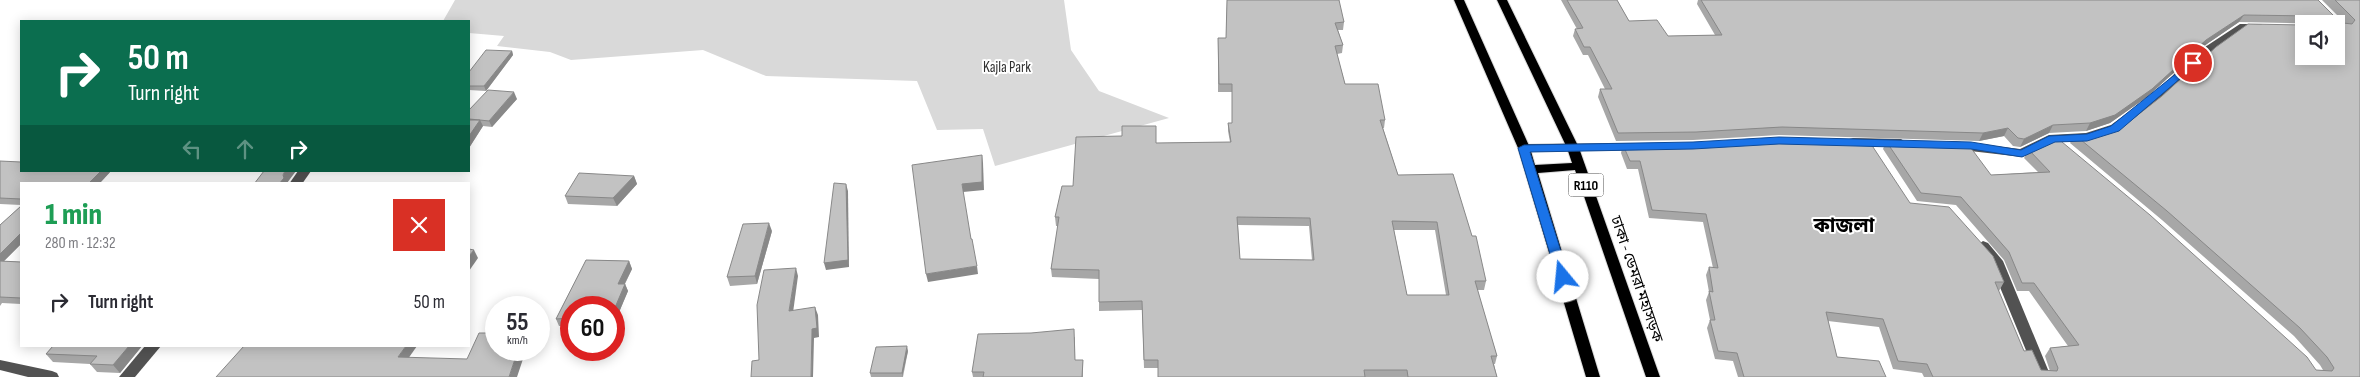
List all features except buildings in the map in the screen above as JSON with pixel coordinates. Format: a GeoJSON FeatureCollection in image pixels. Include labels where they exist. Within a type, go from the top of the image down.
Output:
{"type":"FeatureCollection","features":[{"type":"Feature","properties":{"kind":"main road"},"geometry":{"type":"LineString","coordinates":[[1459,0],[1524,148],[1593,377]]}},
{"type":"Feature","properties":{"kind":"main road","name":"ঢাকা - ডেমরা মহাসড়ক"},"geometry":{"type":"LineString","coordinates":[[1502,0],[1573,148],[1653,377]]}},
{"type":"Feature","properties":{"kind":"main road"},"geometry":{"type":"LineString","coordinates":[[1530,169],[1580,166]]}},
{"type":"Feature","properties":{"kind":"street"},"geometry":{"type":"LineString","coordinates":[[1943,145],[1971,146],[2022,153],[2053,138],[2087,137],[2115,128],[2152,100],[2206,51],[2240,27],[2276,27]]}},
{"type":"Feature","properties":{"kind":"street"},"geometry":{"type":"LineString","coordinates":[[2053,138],[2068,150]]}},
{"type":"Feature","properties":{"kind":"street"},"geometry":{"type":"LineString","coordinates":[[1842,142],[1915,144]]}},
{"type":"Feature","properties":{"kind":"street"},"geometry":{"type":"LineString","coordinates":[[1869,142],[1880,158]]}},
{"type":"Feature","properties":{"kind":"street"},"geometry":{"type":"LineString","coordinates":[[1524,148],[1653,146]]}},
{"type":"Feature","properties":{"kind":"street"},"geometry":{"type":"LineString","coordinates":[[297,182],[304,172]]}},
{"type":"Feature","properties":{"kind":"street"},"geometry":{"type":"LineString","coordinates":[[1976,239],[1996,261],[2044,377]]}},
{"type":"Feature","properties":{"kind":"street"},"geometry":{"type":"LineString","coordinates":[[126,377],[153,347]]}},
{"type":"Feature","properties":{"kind":"street"},"geometry":{"type":"LineString","coordinates":[[0,365],[52,377]]}},
{"type":"Feature","properties":{"kind":"green space","name":"Kajla Park"},"geometry":{"type":"Polygon","coordinates":[[[455,0],[1064,0],[1071,50],[1099,91],[1169,118],[995,166],[983,129],[937,130],[917,81],[766,76],[703,50],[571,60],[550,52],[497,46],[504,36],[470,33],[470,20],[444,20],[455,0]]]}},
{"type":"Feature","properties":{"kind":"district","name":"কাজলা"},"geometry":{"type":"Point","coordinates":[1844,225]}},
{"type":"Feature","properties":{"kind":"route"},"geometry":{"type":"LineString","coordinates":[[1563,277],[1524,148],[1693,146],[1779,141],[1971,146],[2022,153],[2053,138],[2087,137],[2115,128],[2152,100],[2193,63]]}}]}
